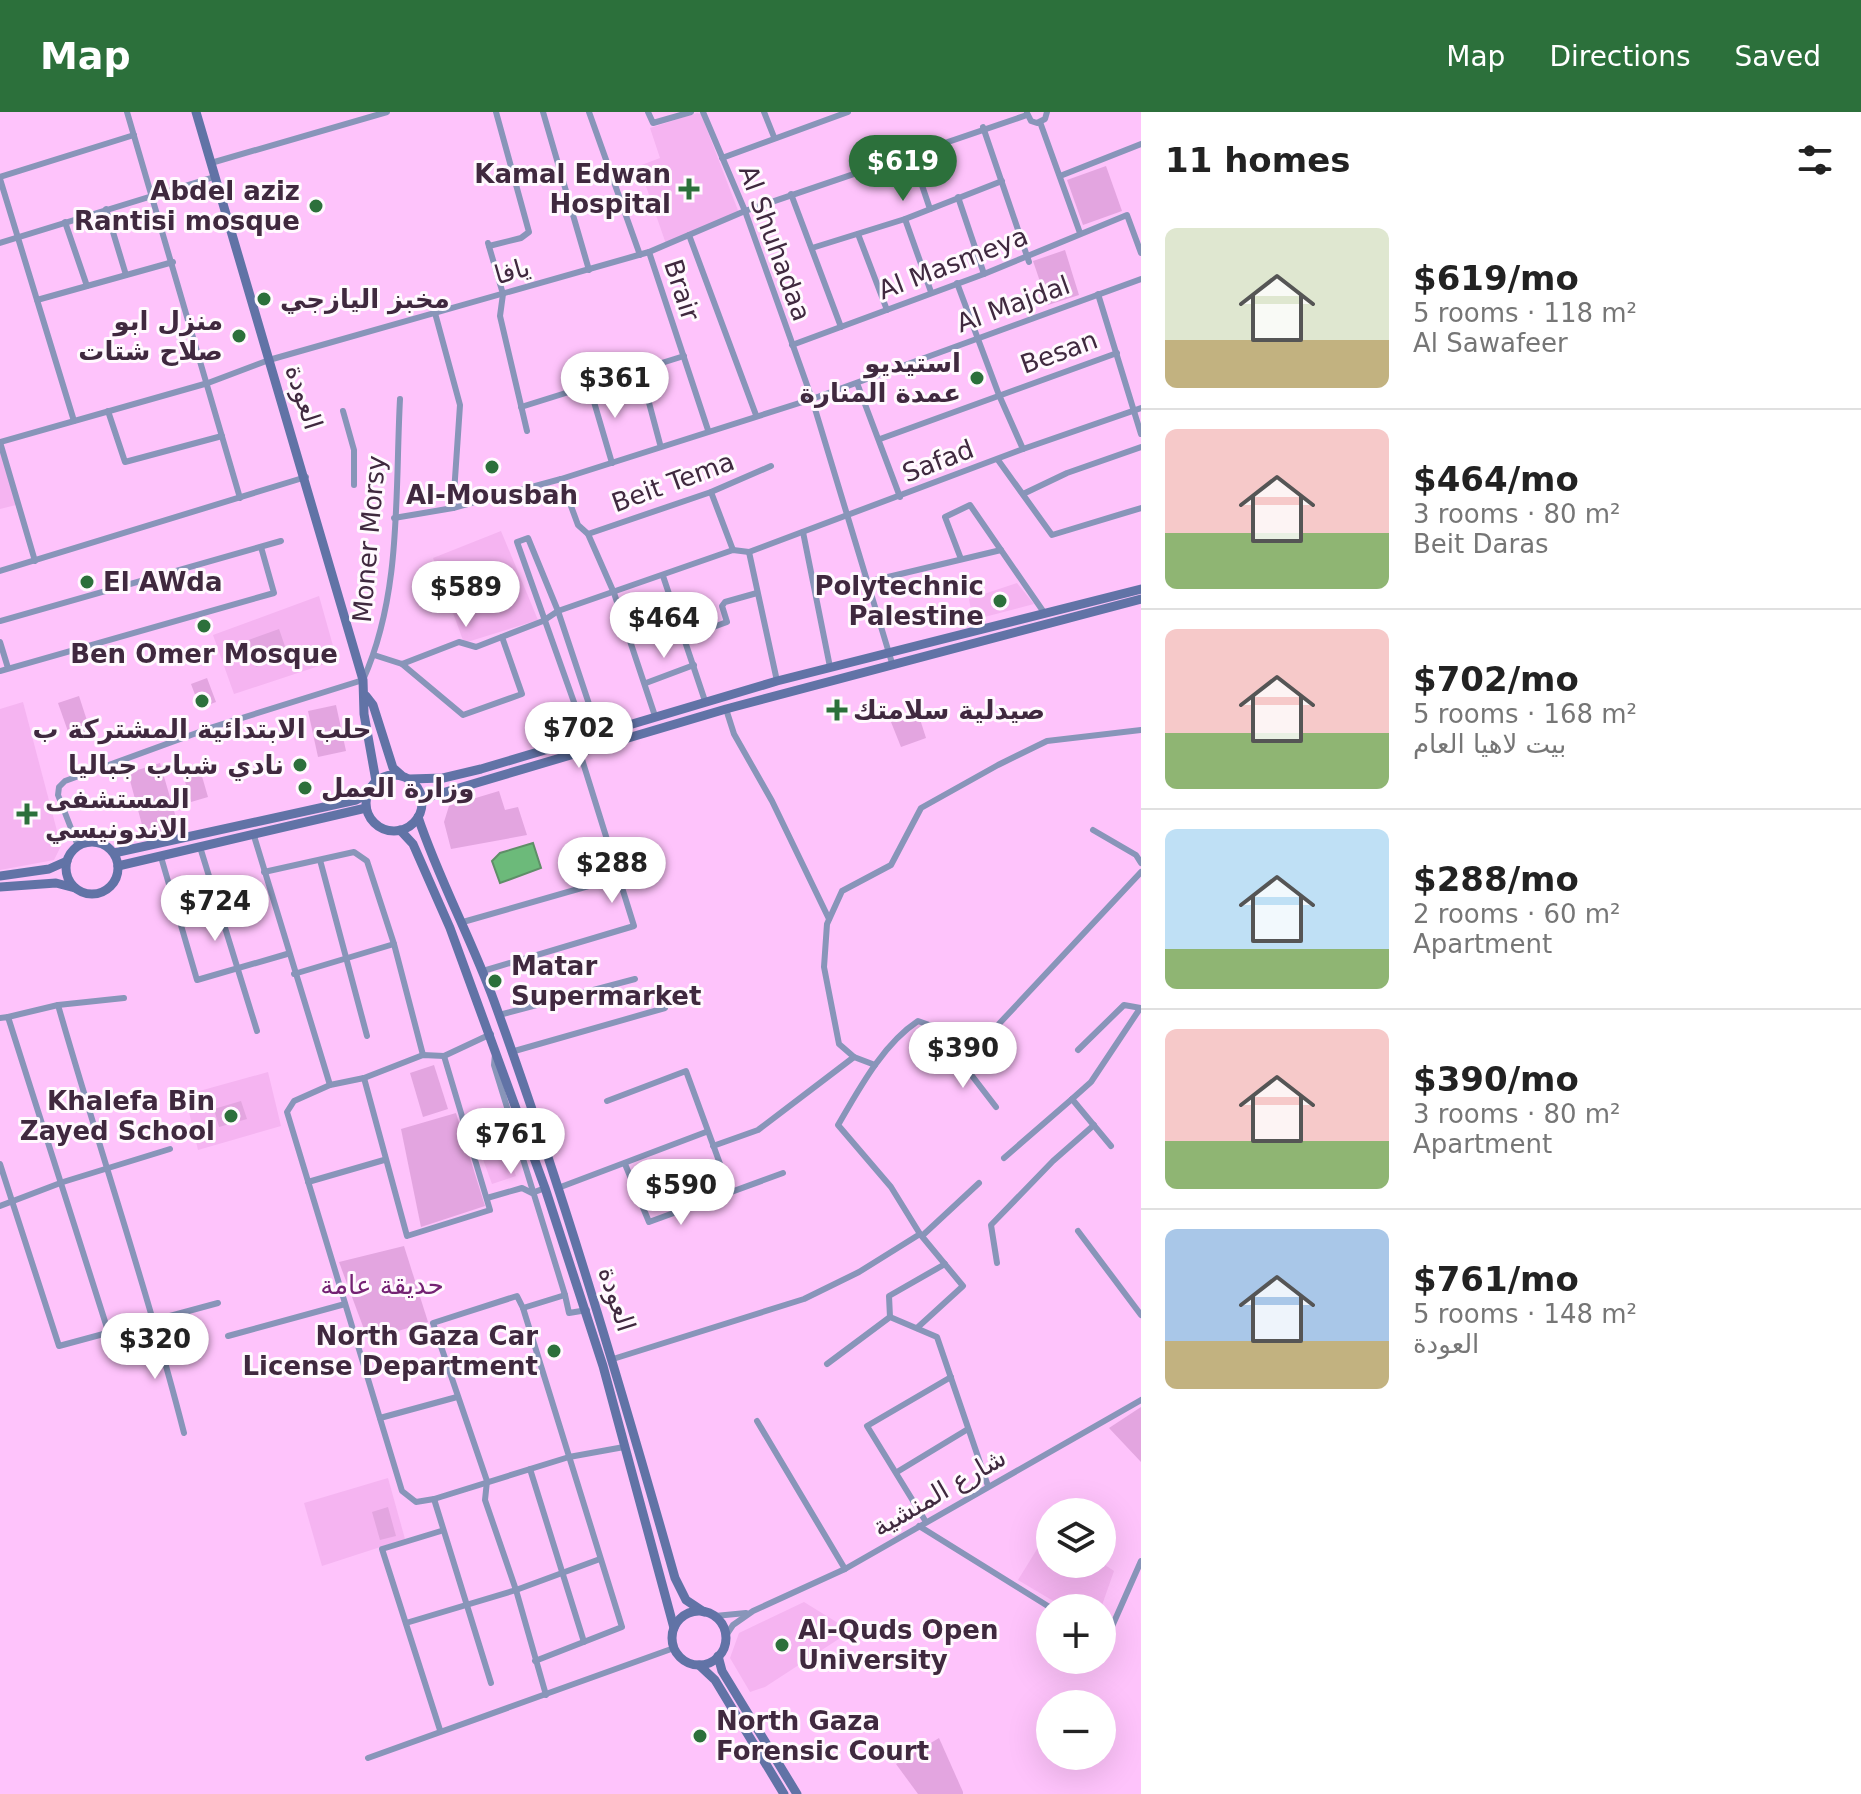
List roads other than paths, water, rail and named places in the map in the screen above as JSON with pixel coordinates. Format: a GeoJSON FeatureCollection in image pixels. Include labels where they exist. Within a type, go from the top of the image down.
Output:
{"type":"FeatureCollection","features":[{"type":"Feature","properties":{"kind":"main road","name":"العودة"},"geometry":{"type":"LineString","coordinates":[[196,112],[306,477],[363,680],[366,696],[364,714],[376,781]]}},
{"type":"Feature","properties":{"kind":"main road"},"geometry":{"type":"LineString","coordinates":[[422,799],[1043,611],[1141,589]]}},
{"type":"Feature","properties":{"kind":"main road"},"geometry":{"type":"LineString","coordinates":[[422,799],[418,817],[400,830],[379,826],[366,808],[367,794],[376,781],[386,776],[443,778],[830,667],[890,658],[1141,599]]}},
{"type":"Feature","properties":{"kind":"main road","name":"العودة"},"geometry":{"type":"LineString","coordinates":[[366,696],[373,705],[393,768],[405,777]]}},
{"type":"Feature","properties":{"kind":"main road"},"geometry":{"type":"LineString","coordinates":[[405,777],[422,799]]}},
{"type":"Feature","properties":{"kind":"main road"},"geometry":{"type":"LineString","coordinates":[[114,853],[341,803],[367,794]]}},
{"type":"Feature","properties":{"kind":"main road"},"geometry":{"type":"LineString","coordinates":[[118,866],[366,808]]}},
{"type":"Feature","properties":{"kind":"main road","name":"العودة"},"geometry":{"type":"LineString","coordinates":[[418,817],[483,971],[558,1188],[613,1359],[675,1578],[686,1600],[704,1612]]}},
{"type":"Feature","properties":{"kind":"main road","name":"العودة"},"geometry":{"type":"LineString","coordinates":[[400,830],[413,844],[437,894],[496,1047],[587,1310],[674,1628]]}},
{"type":"Feature","properties":{"kind":"main road"},"geometry":{"type":"LineString","coordinates":[[0,876],[49,869],[67,861],[78,846],[98,842],[114,853],[118,866],[114,882],[105,890],[88,894],[56,883],[0,887]]}},
{"type":"Feature","properties":{"kind":"main road"},"geometry":{"type":"LineString","coordinates":[[67,861],[68,876],[75,888]]}},
{"type":"Feature","properties":{"kind":"main road"},"geometry":{"type":"LineString","coordinates":[[784,1794],[715,1680],[699,1665],[682,1659],[674,1648],[674,1628],[687,1614],[704,1612],[715,1616],[725,1637],[718,1656],[722,1671],[797,1794]]}},
{"type":"Feature","properties":{"kind":"main road"},"geometry":{"type":"LineString","coordinates":[[699,1665],[718,1656]]}},
{"type":"Feature","properties":{"kind":"street"},"geometry":{"type":"LineString","coordinates":[[127,112],[240,498]]}},
{"type":"Feature","properties":{"kind":"street"},"geometry":{"type":"LineString","coordinates":[[211,163],[387,112]]}},
{"type":"Feature","properties":{"kind":"street"},"geometry":{"type":"LineString","coordinates":[[496,112],[529,232],[521,238],[488,245],[503,294],[500,316],[527,431]]}},
{"type":"Feature","properties":{"kind":"street"},"geometry":{"type":"LineString","coordinates":[[543,112],[589,270]]}},
{"type":"Feature","properties":{"kind":"street"},"geometry":{"type":"LineString","coordinates":[[589,112],[640,255]]}},
{"type":"Feature","properties":{"kind":"street"},"geometry":{"type":"LineString","coordinates":[[648,112],[653,123],[691,112]]}},
{"type":"Feature","properties":{"kind":"street","name":"Al Shuhadaa"},"geometry":{"type":"LineString","coordinates":[[703,112],[745,211],[812,399],[890,658]]}},
{"type":"Feature","properties":{"kind":"street"},"geometry":{"type":"LineString","coordinates":[[764,112],[774,137]]}},
{"type":"Feature","properties":{"kind":"street"},"geometry":{"type":"LineString","coordinates":[[722,158],[826,116],[848,112]]}},
{"type":"Feature","properties":{"kind":"street"},"geometry":{"type":"LineString","coordinates":[[1027,113],[1031,121],[1040,122]]}},
{"type":"Feature","properties":{"kind":"street","name":"يافا"},"geometry":{"type":"LineString","coordinates":[[0,442],[208,383],[269,360],[640,255],[791,194],[1027,113]]}},
{"type":"Feature","properties":{"kind":"street"},"geometry":{"type":"LineString","coordinates":[[1040,122],[1049,113]]}},
{"type":"Feature","properties":{"kind":"street"},"geometry":{"type":"LineString","coordinates":[[1040,122],[1080,233]]}},
{"type":"Feature","properties":{"kind":"street"},"geometry":{"type":"LineString","coordinates":[[983,127],[1028,259]]}},
{"type":"Feature","properties":{"kind":"street"},"geometry":{"type":"LineString","coordinates":[[74,421],[0,178],[134,135]]}},
{"type":"Feature","properties":{"kind":"street"},"geometry":{"type":"LineString","coordinates":[[1060,176],[1141,144]]}},
{"type":"Feature","properties":{"kind":"street"},"geometry":{"type":"LineString","coordinates":[[911,153],[930,209]]}},
{"type":"Feature","properties":{"kind":"street"},"geometry":{"type":"LineString","coordinates":[[0,243],[214,177]]}},
{"type":"Feature","properties":{"kind":"street"},"geometry":{"type":"LineString","coordinates":[[812,248],[905,219],[1002,181]]}},
{"type":"Feature","properties":{"kind":"street"},"geometry":{"type":"LineString","coordinates":[[791,194],[841,327]]}},
{"type":"Feature","properties":{"kind":"street"},"geometry":{"type":"LineString","coordinates":[[958,197],[984,274]]}},
{"type":"Feature","properties":{"kind":"street"},"geometry":{"type":"LineString","coordinates":[[106,209],[126,275]]}},
{"type":"Feature","properties":{"kind":"street","name":"Al Masmeya"},"geometry":{"type":"LineString","coordinates":[[792,345],[1028,259],[1080,233],[1127,215],[1141,253]]}},
{"type":"Feature","properties":{"kind":"street"},"geometry":{"type":"LineString","coordinates":[[905,219],[931,292]]}},
{"type":"Feature","properties":{"kind":"street"},"geometry":{"type":"LineString","coordinates":[[65,222],[87,286]]}},
{"type":"Feature","properties":{"kind":"street"},"geometry":{"type":"LineString","coordinates":[[858,234],[887,310]]}},
{"type":"Feature","properties":{"kind":"street"},"geometry":{"type":"LineString","coordinates":[[689,235],[756,415]]}},
{"type":"Feature","properties":{"kind":"street","name":"Brair"},"geometry":{"type":"LineString","coordinates":[[649,252],[708,430]]}},
{"type":"Feature","properties":{"kind":"street"},"geometry":{"type":"LineString","coordinates":[[37,300],[173,262]]}},
{"type":"Feature","properties":{"kind":"street","name":"Al Majdal"},"geometry":{"type":"LineString","coordinates":[[394,518],[453,508],[612,463],[660,444],[812,399],[1141,279]]}},
{"type":"Feature","properties":{"kind":"street"},"geometry":{"type":"LineString","coordinates":[[957,283],[1023,449]]}},
{"type":"Feature","properties":{"kind":"street","name":"Besan"},"geometry":{"type":"LineString","coordinates":[[1098,294],[1138,409],[1141,434]]}},
{"type":"Feature","properties":{"kind":"street"},"geometry":{"type":"LineString","coordinates":[[435,313],[460,405],[453,508]]}},
{"type":"Feature","properties":{"kind":"street","name":"Besan"},"geometry":{"type":"LineString","coordinates":[[880,439],[1117,353]]}},
{"type":"Feature","properties":{"kind":"street"},"geometry":{"type":"LineString","coordinates":[[521,407],[684,356]]}},
{"type":"Feature","properties":{"kind":"street"},"geometry":{"type":"LineString","coordinates":[[640,369],[660,444]]}},
{"type":"Feature","properties":{"kind":"street"},"geometry":{"type":"LineString","coordinates":[[857,383],[900,497]]}},
{"type":"Feature","properties":{"kind":"street"},"geometry":{"type":"LineString","coordinates":[[589,385],[612,463]]}},
{"type":"Feature","properties":{"kind":"street","name":"Moner Morsy"},"geometry":{"type":"LineString","coordinates":[[363,680],[374,655],[388,595],[400,399]]}},
{"type":"Feature","properties":{"kind":"street","name":"Safad"},"geometry":{"type":"LineString","coordinates":[[749,552],[1138,409]]}},
{"type":"Feature","properties":{"kind":"street"},"geometry":{"type":"LineString","coordinates":[[108,411],[125,462],[222,436]]}},
{"type":"Feature","properties":{"kind":"street"},"geometry":{"type":"LineString","coordinates":[[343,411],[354,450],[354,485]]}},
{"type":"Feature","properties":{"kind":"street"},"geometry":{"type":"LineString","coordinates":[[0,442],[35,561]]}},
{"type":"Feature","properties":{"kind":"street"},"geometry":{"type":"LineString","coordinates":[[1023,494],[1067,473],[1141,447]]}},
{"type":"Feature","properties":{"kind":"street"},"geometry":{"type":"LineString","coordinates":[[998,460],[1052,535],[1141,508]]}},
{"type":"Feature","properties":{"kind":"street","name":"Beit Tema"},"geometry":{"type":"LineString","coordinates":[[588,534],[711,492],[771,466]]}},
{"type":"Feature","properties":{"kind":"street"},"geometry":{"type":"LineString","coordinates":[[0,571],[306,477]]}},
{"type":"Feature","properties":{"kind":"street"},"geometry":{"type":"LineString","coordinates":[[561,479],[578,525],[588,534],[614,593],[655,716]]}},
{"type":"Feature","properties":{"kind":"street"},"geometry":{"type":"LineString","coordinates":[[711,492],[733,550]]}},
{"type":"Feature","properties":{"kind":"street"},"geometry":{"type":"LineString","coordinates":[[961,559],[945,517],[970,505],[1043,611]]}},
{"type":"Feature","properties":{"kind":"street"},"geometry":{"type":"LineString","coordinates":[[803,532],[830,667]]}},
{"type":"Feature","properties":{"kind":"street"},"geometry":{"type":"LineString","coordinates":[[591,750],[517,542],[528,538],[558,611],[603,746]]}},
{"type":"Feature","properties":{"kind":"street"},"geometry":{"type":"LineString","coordinates":[[0,621],[281,541]]}},
{"type":"Feature","properties":{"kind":"street"},"geometry":{"type":"LineString","coordinates":[[0,671],[274,593],[261,547]]}},
{"type":"Feature","properties":{"kind":"street"},"geometry":{"type":"LineString","coordinates":[[402,664],[459,642],[476,647],[543,621],[558,611],[733,550],[749,552],[777,681]]}},
{"type":"Feature","properties":{"kind":"street"},"geometry":{"type":"LineString","coordinates":[[867,582],[1001,550]]}},
{"type":"Feature","properties":{"kind":"street"},"geometry":{"type":"LineString","coordinates":[[663,576],[705,701]]}},
{"type":"Feature","properties":{"kind":"street"},"geometry":{"type":"LineString","coordinates":[[686,637],[727,622],[722,606],[725,602],[757,593]]}},
{"type":"Feature","properties":{"kind":"street"},"geometry":{"type":"LineString","coordinates":[[374,655],[402,664],[463,715],[522,694],[502,637]]}},
{"type":"Feature","properties":{"kind":"street"},"geometry":{"type":"LineString","coordinates":[[0,642],[8,668]]}},
{"type":"Feature","properties":{"kind":"street"},"geometry":{"type":"LineString","coordinates":[[646,683],[694,665]]}},
{"type":"Feature","properties":{"kind":"street"},"geometry":{"type":"LineString","coordinates":[[78,846],[58,795],[59,787],[65,781],[213,727],[363,680]]}},
{"type":"Feature","properties":{"kind":"street"},"geometry":{"type":"LineString","coordinates":[[726,709],[734,734],[772,801],[829,919]]}},
{"type":"Feature","properties":{"kind":"street"},"geometry":{"type":"LineString","coordinates":[[875,1065],[854,1057],[839,1044],[830,1006],[824,967],[829,919],[842,891],[891,865],[921,808],[1047,741],[1141,730]]}},
{"type":"Feature","properties":{"kind":"street"},"geometry":{"type":"LineString","coordinates":[[483,971],[634,926],[580,753]]}},
{"type":"Feature","properties":{"kind":"street"},"geometry":{"type":"LineString","coordinates":[[1093,830],[1136,855],[1141,863]]}},
{"type":"Feature","properties":{"kind":"street"},"geometry":{"type":"LineString","coordinates":[[254,836],[287,954],[330,1085]]}},
{"type":"Feature","properties":{"kind":"street"},"geometry":{"type":"LineString","coordinates":[[200,847],[257,1031]]}},
{"type":"Feature","properties":{"kind":"street"},"geometry":{"type":"LineString","coordinates":[[264,872],[354,852],[367,861],[394,944],[423,1055]]}},
{"type":"Feature","properties":{"kind":"street"},"geometry":{"type":"LineString","coordinates":[[161,857],[197,980],[287,954]]}},
{"type":"Feature","properties":{"kind":"street"},"geometry":{"type":"LineString","coordinates":[[320,860],[349,959],[367,1036]]}},
{"type":"Feature","properties":{"kind":"street"},"geometry":{"type":"LineString","coordinates":[[956,1055],[997,1026],[1141,872]]}},
{"type":"Feature","properties":{"kind":"street"},"geometry":{"type":"LineString","coordinates":[[463,922],[620,877]]}},
{"type":"Feature","properties":{"kind":"street"},"geometry":{"type":"LineString","coordinates":[[294,974],[394,944]]}},
{"type":"Feature","properties":{"kind":"street"},"geometry":{"type":"LineString","coordinates":[[499,1015],[635,979]]}},
{"type":"Feature","properties":{"kind":"street"},"geometry":{"type":"LineString","coordinates":[[109,1334],[63,1182],[4,1017],[58,1005],[124,998]]}},
{"type":"Feature","properties":{"kind":"street"},"geometry":{"type":"LineString","coordinates":[[58,1005],[105,1172],[155,1322],[184,1433]]}},
{"type":"Feature","properties":{"kind":"street"},"geometry":{"type":"LineString","coordinates":[[1004,1158],[1091,1082],[1140,1009],[1124,1005],[1078,1050]]}},
{"type":"Feature","properties":{"kind":"street"},"geometry":{"type":"LineString","coordinates":[[511,1052],[665,1008]]}},
{"type":"Feature","properties":{"kind":"street"},"geometry":{"type":"LineString","coordinates":[[917,1328],[963,1286],[921,1235],[891,1187],[838,1125],[875,1065],[907,1028],[918,1021],[935,1027],[996,1107]]}},
{"type":"Feature","properties":{"kind":"street"},"geometry":{"type":"LineString","coordinates":[[491,1034],[444,1056],[423,1055],[364,1078],[330,1085],[294,1101],[287,1112],[402,1491],[416,1502],[434,1499],[569,1457],[624,1447]]}},
{"type":"Feature","properties":{"kind":"street"},"geometry":{"type":"LineString","coordinates":[[496,1047],[494,1065],[569,1313],[587,1310]]}},
{"type":"Feature","properties":{"kind":"street"},"geometry":{"type":"LineString","coordinates":[[364,1078],[407,1236],[490,1210],[444,1056]]}},
{"type":"Feature","properties":{"kind":"street"},"geometry":{"type":"LineString","coordinates":[[713,1146],[758,1130],[854,1057]]}},
{"type":"Feature","properties":{"kind":"street"},"geometry":{"type":"LineString","coordinates":[[607,1101],[686,1071],[730,1191]]}},
{"type":"Feature","properties":{"kind":"street"},"geometry":{"type":"LineString","coordinates":[[1072,1099],[1111,1146]]}},
{"type":"Feature","properties":{"kind":"street"},"geometry":{"type":"LineString","coordinates":[[997,1263],[991,1225],[1053,1161],[1094,1125]]}},
{"type":"Feature","properties":{"kind":"street"},"geometry":{"type":"LineString","coordinates":[[558,1188],[706,1132]]}},
{"type":"Feature","properties":{"kind":"street"},"geometry":{"type":"LineString","coordinates":[[0,1206],[63,1182],[105,1172],[170,1149]]}},
{"type":"Feature","properties":{"kind":"street"},"geometry":{"type":"LineString","coordinates":[[308,1182],[384,1160]]}},
{"type":"Feature","properties":{"kind":"street"},"geometry":{"type":"LineString","coordinates":[[0,1164],[59,1346],[218,1303]]}},
{"type":"Feature","properties":{"kind":"street"},"geometry":{"type":"LineString","coordinates":[[625,1164],[649,1222],[783,1173]]}},
{"type":"Feature","properties":{"kind":"street"},"geometry":{"type":"LineString","coordinates":[[613,1359],[804,1299],[859,1272],[921,1235],[979,1183]]}},
{"type":"Feature","properties":{"kind":"street"},"geometry":{"type":"LineString","coordinates":[[487,1198],[522,1188],[532,1193],[545,1188]]}},
{"type":"Feature","properties":{"kind":"street"},"geometry":{"type":"LineString","coordinates":[[1078,1231],[1141,1315]]}},
{"type":"Feature","properties":{"kind":"street"},"geometry":{"type":"LineString","coordinates":[[890,1317],[889,1296],[945,1264]]}},
{"type":"Feature","properties":{"kind":"street"},"geometry":{"type":"LineString","coordinates":[[523,1308],[565,1295]]}},
{"type":"Feature","properties":{"kind":"street"},"geometry":{"type":"LineString","coordinates":[[535,1661],[622,1627],[517,1296],[433,1323],[487,1481],[485,1500],[516,1590],[535,1661],[546,1695]]}},
{"type":"Feature","properties":{"kind":"street"},"geometry":{"type":"LineString","coordinates":[[228,1336],[345,1304]]}},
{"type":"Feature","properties":{"kind":"street"},"geometry":{"type":"LineString","coordinates":[[890,1317],[937,1337],[988,1486]]}},
{"type":"Feature","properties":{"kind":"street"},"geometry":{"type":"LineString","coordinates":[[827,1364],[890,1317]]}},
{"type":"Feature","properties":{"kind":"street"},"geometry":{"type":"LineString","coordinates":[[951,1377],[867,1426],[897,1472],[923,1524],[1036,1598]]}},
{"type":"Feature","properties":{"kind":"street"},"geometry":{"type":"LineString","coordinates":[[380,1418],[457,1397]]}},
{"type":"Feature","properties":{"kind":"street","name":"شارع المنشية"},"geometry":{"type":"LineString","coordinates":[[725,1637],[733,1625],[753,1611],[845,1569],[1141,1400]]}},
{"type":"Feature","properties":{"kind":"street"},"geometry":{"type":"LineString","coordinates":[[757,1421],[845,1569]]}},
{"type":"Feature","properties":{"kind":"street"},"geometry":{"type":"LineString","coordinates":[[897,1472],[968,1429]]}},
{"type":"Feature","properties":{"kind":"street"},"geometry":{"type":"LineString","coordinates":[[530,1469],[584,1642]]}},
{"type":"Feature","properties":{"kind":"street"},"geometry":{"type":"LineString","coordinates":[[434,1499],[441,1531],[491,1683]]}},
{"type":"Feature","properties":{"kind":"street"},"geometry":{"type":"LineString","coordinates":[[440,1730],[382,1549],[441,1531]]}},
{"type":"Feature","properties":{"kind":"street"},"geometry":{"type":"LineString","coordinates":[[406,1623],[516,1590],[600,1559]]}},
{"type":"Feature","properties":{"kind":"street"},"geometry":{"type":"LineString","coordinates":[[1116,1617],[1141,1561]]}},
{"type":"Feature","properties":{"kind":"street","name":"شارع المنشية"},"geometry":{"type":"LineString","coordinates":[[715,1616],[753,1611]]}},
{"type":"Feature","properties":{"kind":"street"},"geometry":{"type":"LineString","coordinates":[[368,1758],[674,1648]]}},
{"type":"Feature","properties":{"kind":"place","name":"Kamal Edwan Hospital"},"geometry":{"type":"Point","coordinates":[689,189]}},
{"type":"Feature","properties":{"kind":"place","name":"Abdel aziz Rantisi mosque"},"geometry":{"type":"Point","coordinates":[316,206]}},
{"type":"Feature","properties":{"kind":"place","name":"مخبز اليازجي"},"geometry":{"type":"Point","coordinates":[264,299]}},
{"type":"Feature","properties":{"kind":"place","name":"منزل ابو صلاح شتات"},"geometry":{"type":"Point","coordinates":[239,336]}},
{"type":"Feature","properties":{"kind":"place","name":"استيديو عمدة المنارة"},"geometry":{"type":"Point","coordinates":[977,378]}},
{"type":"Feature","properties":{"kind":"place","name":"Al-Mousbah"},"geometry":{"type":"Point","coordinates":[492,467]}},
{"type":"Feature","properties":{"kind":"place","name":"El AWda"},"geometry":{"type":"Point","coordinates":[87,582]}},
{"type":"Feature","properties":{"kind":"place","name":"Polytechnic Palestine"},"geometry":{"type":"Point","coordinates":[1000,601]}},
{"type":"Feature","properties":{"kind":"place","name":"Ben Omer Mosque"},"geometry":{"type":"Point","coordinates":[204,626]}},
{"type":"Feature","properties":{"kind":"place","name":"حلب الابتدائية المشتركة ب"},"geometry":{"type":"Point","coordinates":[202,701]}},
{"type":"Feature","properties":{"kind":"place","name":"صيدلية سلامتك"},"geometry":{"type":"Point","coordinates":[837,710]}},
{"type":"Feature","properties":{"kind":"place","name":"نادي شباب جباليا"},"geometry":{"type":"Point","coordinates":[300,765]}},
{"type":"Feature","properties":{"kind":"place","name":"وزارة العمل"},"geometry":{"type":"Point","coordinates":[305,788]}},
{"type":"Feature","properties":{"kind":"place","name":"المستشفى الاندونيسي"},"geometry":{"type":"Point","coordinates":[27,814]}},
{"type":"Feature","properties":{"kind":"place","name":"Matar Supermarket"},"geometry":{"type":"Point","coordinates":[495,981]}},
{"type":"Feature","properties":{"kind":"place","name":"Khalefa Bin Zayed School"},"geometry":{"type":"Point","coordinates":[231,1116]}},
{"type":"Feature","properties":{"kind":"place","name":"North Gaza Car License Department"},"geometry":{"type":"Point","coordinates":[554,1351]}},
{"type":"Feature","properties":{"kind":"place","name":"Al-Quds Open University"},"geometry":{"type":"Point","coordinates":[782,1645]}},
{"type":"Feature","properties":{"kind":"place","name":"North Gaza Forensic Court"},"geometry":{"type":"Point","coordinates":[700,1736]}},
{"type":"Feature","properties":{"kind":"park label","name":"حديقة عامة"},"geometry":{"type":"Point","coordinates":[382,1285]}}]}
